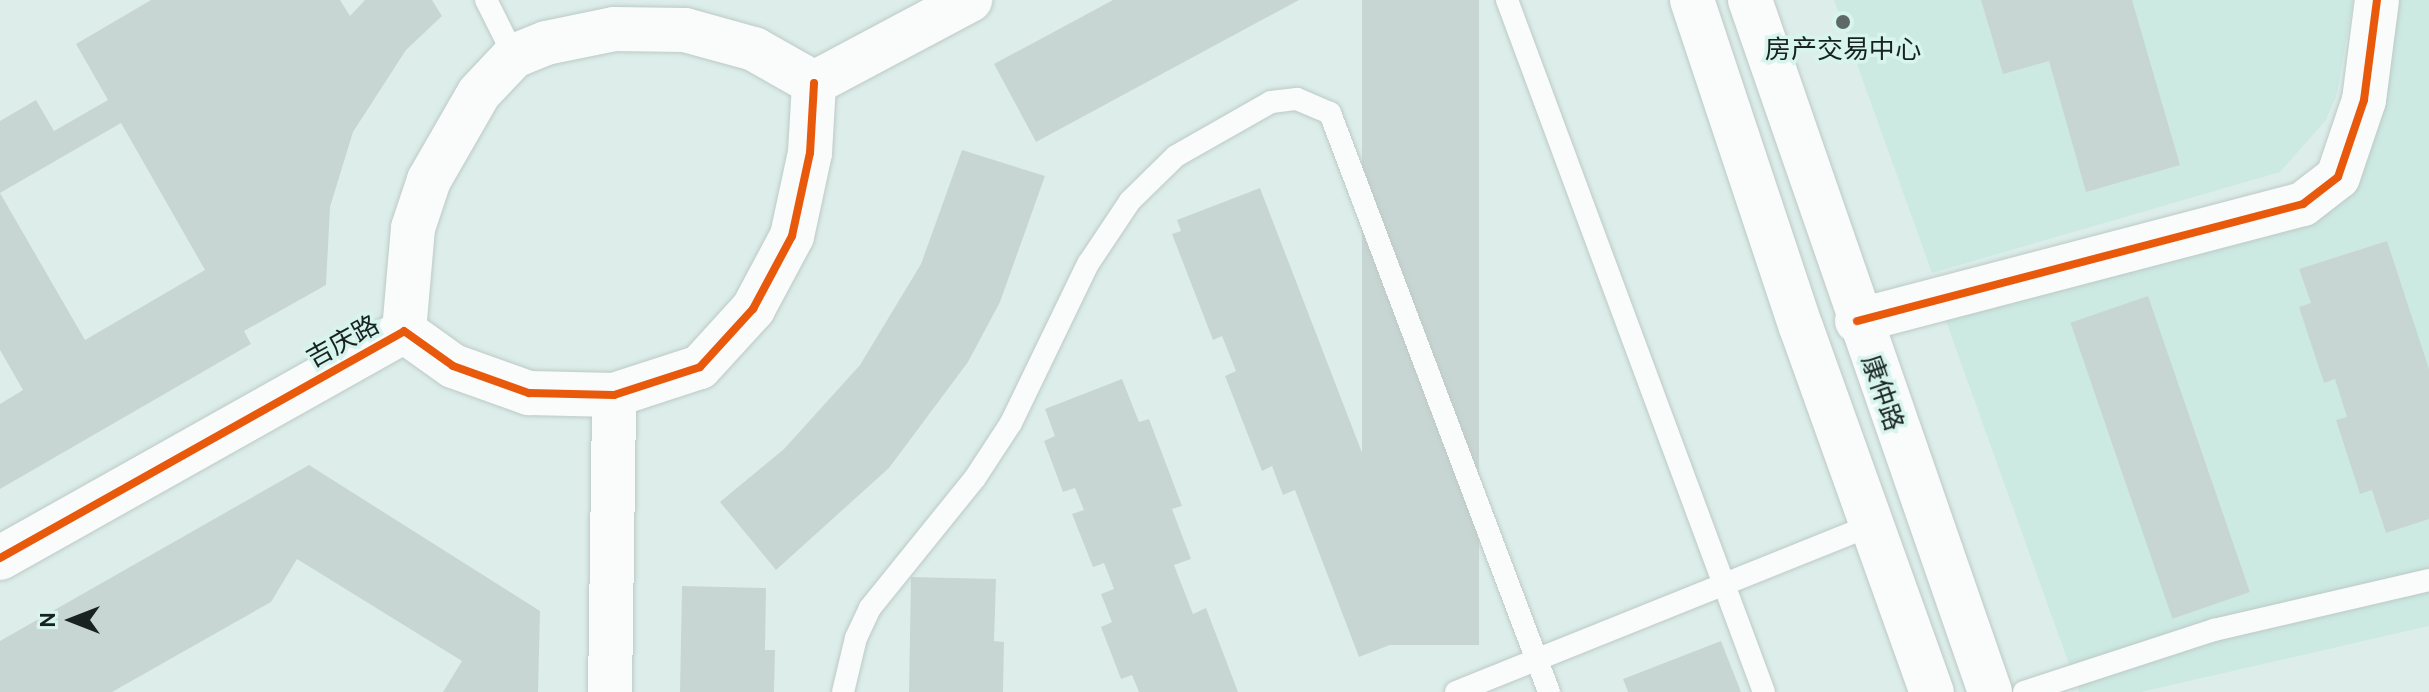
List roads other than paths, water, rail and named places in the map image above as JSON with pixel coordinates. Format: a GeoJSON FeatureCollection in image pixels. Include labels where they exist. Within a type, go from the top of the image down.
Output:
{"type":"FeatureCollection","features":[{"type":"Feature","properties":{"kind":"street"},"geometry":{"type":"LineString","coordinates":[[814,83],[970,0]]}},
{"type":"Feature","properties":{"kind":"street","name":"康仲路"},"geometry":{"type":"LineString","coordinates":[[1692,0],[1871,525],[1932,692]]}},
{"type":"Feature","properties":{"kind":"street","name":"康仲路"},"geometry":{"type":"LineString","coordinates":[[1750,0],[1857,321],[1990,692]]}},
{"type":"Feature","properties":{"kind":"street"},"geometry":{"type":"LineString","coordinates":[[1857,321],[2281,212],[2321,192],[2338,177],[2364,100],[2377,0]]}},
{"type":"Feature","properties":{"kind":"street","name":"吉庆路"},"geometry":{"type":"LineString","coordinates":[[614,29],[685,30],[754,49],[814,83],[803,195],[792,236],[753,309],[700,367],[614,395],[569,398],[490,383],[453,366],[404,331],[413,228],[429,180],[465,114],[514,56],[546,43],[614,29]]}},
{"type":"Feature","properties":{"kind":"street","name":"吉庆路"},"geometry":{"type":"LineString","coordinates":[[0,558],[404,331]]}},
{"type":"Feature","properties":{"kind":"street"},"geometry":{"type":"LineString","coordinates":[[610,692],[614,395]]}},
{"type":"Feature","properties":{"kind":"lane"},"geometry":{"type":"LineString","coordinates":[[486,0],[514,56]]}},
{"type":"Feature","properties":{"kind":"lane"},"geometry":{"type":"LineString","coordinates":[[1507,0],[1764,692]]}},
{"type":"Feature","properties":{"kind":"lane"},"geometry":{"type":"LineString","coordinates":[[843,692],[856,638],[870,608],[935,531],[1011,423],[1088,264],[1130,201],[1176,156],[1271,102],[1297,99],[1330,113],[1549,692]]}},
{"type":"Feature","properties":{"kind":"lane"},"geometry":{"type":"LineString","coordinates":[[1456,692],[1871,525]]}},
{"type":"Feature","properties":{"kind":"lane"},"geometry":{"type":"LineString","coordinates":[[2024,692],[2214,630],[2429,580]]}},
{"type":"Feature","properties":{"kind":"place","name":"房产交易中心"},"geometry":{"type":"Point","coordinates":[1843,22]}}]}
